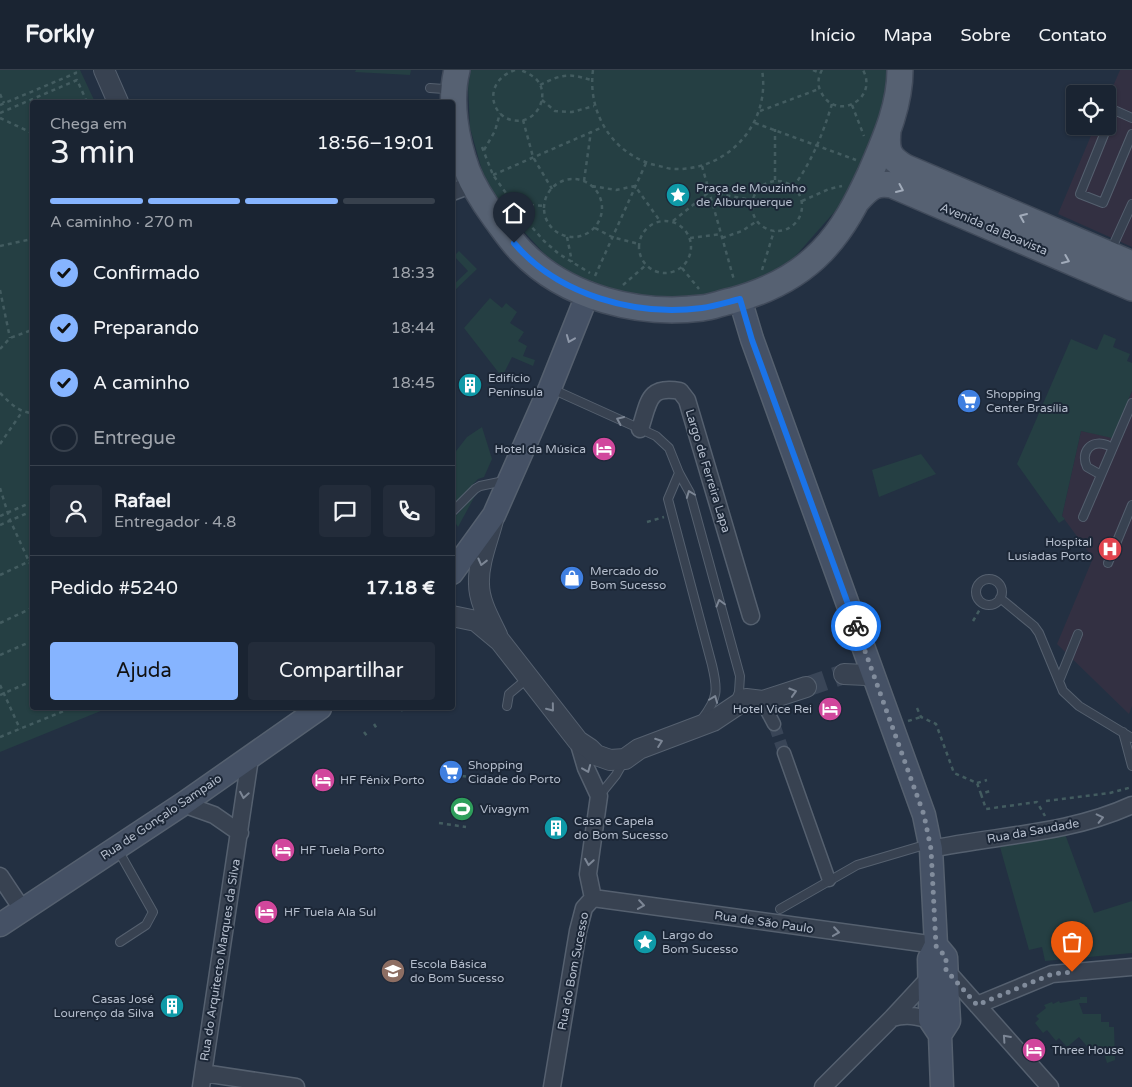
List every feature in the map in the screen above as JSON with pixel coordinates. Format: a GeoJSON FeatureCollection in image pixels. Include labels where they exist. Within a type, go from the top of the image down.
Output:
{"type":"FeatureCollection","features":[{"type":"Feature","properties":{"kind":"main road"},"geometry":{"type":"LineString","coordinates":[[455,118],[460,149],[473,183],[507,235],[521,252],[537,266],[555,278],[591,285],[618,304],[661,310],[704,308],[737,291],[770,288],[804,267],[822,251],[842,227],[853,192],[898,94],[900,70]]}},
{"type":"Feature","properties":{"kind":"main road"},"geometry":{"type":"LineString","coordinates":[[450,79],[453,100]]}},
{"type":"Feature","properties":{"kind":"main road","name":"Avenida da Boavista"},"geometry":{"type":"LineString","coordinates":[[878,136],[887,143],[889,154],[895,161],[905,167],[1132,264]]}},
{"type":"Feature","properties":{"kind":"main road","name":"Avenida da Boavista"},"geometry":{"type":"LineString","coordinates":[[853,192],[868,189],[875,184],[892,185],[1132,288]]}},
{"type":"Feature","properties":{"kind":"main road"},"geometry":{"type":"LineString","coordinates":[[455,569],[494,515],[550,388],[591,285]]}},
{"type":"Feature","properties":{"kind":"main road"},"geometry":{"type":"LineString","coordinates":[[737,291],[752,340],[924,815],[931,846],[936,946],[946,957],[938,974],[948,1021],[935,1027],[942,1087]]}},
{"type":"Feature","properties":{"kind":"main road","name":"Rua de Gonçalo Sampaio"},"geometry":{"type":"LineString","coordinates":[[0,925],[12,898],[117,849],[317,710]]}},
{"type":"Feature","properties":{"kind":"street"},"geometry":{"type":"LineString","coordinates":[[104,70],[117,100]]}},
{"type":"Feature","properties":{"kind":"street","name":"Largo de Ferreira Lapa"},"geometry":{"type":"LineString","coordinates":[[640,429],[652,394],[660,389],[680,391],[687,400],[751,616]]}},
{"type":"Feature","properties":{"kind":"street"},"geometry":{"type":"LineString","coordinates":[[494,515],[480,570],[478,586],[483,604],[500,641],[578,741],[596,755],[610,760],[625,759],[639,748],[713,721],[746,699],[763,701],[806,688]]}},
{"type":"Feature","properties":{"kind":"street"},"geometry":{"type":"LineString","coordinates":[[455,617],[476,621],[500,641]]}},
{"type":"Feature","properties":{"kind":"street"},"geometry":{"type":"LineString","coordinates":[[844,674],[866,675],[875,678]]}},
{"type":"Feature","properties":{"kind":"street"},"geometry":{"type":"LineString","coordinates":[[765,707],[774,724]]}},
{"type":"Feature","properties":{"kind":"street"},"geometry":{"type":"LineString","coordinates":[[578,741],[586,768],[599,796]]}},
{"type":"Feature","properties":{"kind":"street"},"geometry":{"type":"LineString","coordinates":[[784,753],[829,880]]}},
{"type":"Feature","properties":{"kind":"street","name":"Rua do Arquitecto Marques da Silva"},"geometry":{"type":"LineString","coordinates":[[202,1080],[250,758]]}},
{"type":"Feature","properties":{"kind":"street","name":"Rua do Bom Sucesso"},"geometry":{"type":"LineString","coordinates":[[552,1087],[578,931],[584,908],[593,898],[588,874],[599,796]]}},
{"type":"Feature","properties":{"kind":"street"},"geometry":{"type":"LineString","coordinates":[[183,804],[214,815],[240,833]]}},
{"type":"Feature","properties":{"kind":"street","name":"Rua da Saudade"},"geometry":{"type":"LineString","coordinates":[[931,846],[1041,832],[1108,816],[1132,805]]}},
{"type":"Feature","properties":{"kind":"street"},"geometry":{"type":"LineString","coordinates":[[0,876],[12,898]]}},
{"type":"Feature","properties":{"kind":"street","name":"Rua de São Paulo"},"geometry":{"type":"LineString","coordinates":[[593,898],[936,946]]}},
{"type":"Feature","properties":{"kind":"street"},"geometry":{"type":"LineString","coordinates":[[977,1005],[1052,974],[1132,967]]}},
{"type":"Feature","properties":{"kind":"street"},"geometry":{"type":"LineString","coordinates":[[823,1087],[938,974],[977,1005],[1050,1087]]}},
{"type":"Feature","properties":{"kind":"street"},"geometry":{"type":"LineString","coordinates":[[892,1018],[901,1015],[915,1016],[935,1027]]}},
{"type":"Feature","properties":{"kind":"street"},"geometry":{"type":"LineString","coordinates":[[202,1080],[296,1087]]}},
{"type":"Feature","properties":{"kind":"lane"},"geometry":{"type":"LineString","coordinates":[[430,88],[450,79]]}},
{"type":"Feature","properties":{"kind":"lane"},"geometry":{"type":"LineString","coordinates":[[1132,118],[1114,110],[1080,194],[1103,203],[1132,134]]}},
{"type":"Feature","properties":{"kind":"lane"},"geometry":{"type":"LineString","coordinates":[[1109,254],[1128,222],[1132,204]]}},
{"type":"Feature","properties":{"kind":"lane","name":"Largo de Ferreira Lapa"},"geometry":{"type":"LineString","coordinates":[[550,388],[656,436],[669,448],[679,473],[690,493],[740,676],[739,692],[733,708]]}},
{"type":"Feature","properties":{"kind":"lane"},"geometry":{"type":"LineString","coordinates":[[1082,517],[1132,403]]}},
{"type":"Feature","properties":{"kind":"lane"},"geometry":{"type":"LineString","coordinates":[[1101,475],[1087,467],[1084,457],[1088,448],[1092,445],[1097,443],[1107,445]]}},
{"type":"Feature","properties":{"kind":"lane"},"geometry":{"type":"LineString","coordinates":[[679,473],[668,499],[712,664],[717,691],[715,701],[695,729]]}},
{"type":"Feature","properties":{"kind":"lane"},"geometry":{"type":"LineString","coordinates":[[455,509],[480,486],[510,481]]}},
{"type":"Feature","properties":{"kind":"lane"},"geometry":{"type":"LineString","coordinates":[[1108,564],[1132,504]]}},
{"type":"Feature","properties":{"kind":"lane"},"geometry":{"type":"LineString","coordinates":[[983,580],[994,580],[1002,591],[1000,598],[994,605],[983,604],[979,602],[975,594],[976,586],[983,580]]}},
{"type":"Feature","properties":{"kind":"lane"},"geometry":{"type":"LineString","coordinates":[[1000,598],[1034,626],[1040,634],[1063,691],[1079,706],[1132,738]]}},
{"type":"Feature","properties":{"kind":"lane"},"geometry":{"type":"LineString","coordinates":[[1059,681],[1078,634]]}},
{"type":"Feature","properties":{"kind":"lane"},"geometry":{"type":"LineString","coordinates":[[507,706],[509,694],[528,678]]}},
{"type":"Feature","properties":{"kind":"lane"},"geometry":{"type":"LineString","coordinates":[[1123,732],[1132,766]]}},
{"type":"Feature","properties":{"kind":"lane"},"geometry":{"type":"LineString","coordinates":[[599,796],[616,775],[625,759]]}},
{"type":"Feature","properties":{"kind":"lane","name":"Rua da Saudade"},"geometry":{"type":"LineString","coordinates":[[780,909],[857,865],[931,846]]}},
{"type":"Feature","properties":{"kind":"lane"},"geometry":{"type":"LineString","coordinates":[[117,849],[153,912],[146,925],[120,942]]}},
{"type":"Feature","properties":{"kind":"path"},"geometry":{"type":"LineString","coordinates":[[0,105],[76,73],[75,70]]}},
{"type":"Feature","properties":{"kind":"path"},"geometry":{"type":"LineString","coordinates":[[503,70],[505,75]]}},
{"type":"Feature","properties":{"kind":"path"},"geometry":{"type":"LineString","coordinates":[[515,70],[505,75],[496,83],[493,90],[493,98],[495,106],[506,118],[523,120],[537,112],[542,100],[542,88],[532,75],[520,70]]}},
{"type":"Feature","properties":{"kind":"path"},"geometry":{"type":"LineString","coordinates":[[593,70],[591,80],[594,106],[603,127],[621,149],[646,163],[674,170],[702,166],[723,157],[741,142],[760,111],[764,83],[762,70]]}},
{"type":"Feature","properties":{"kind":"path"},"geometry":{"type":"LineString","coordinates":[[813,70],[821,72],[818,81],[819,89],[823,96],[832,104],[844,107],[852,105],[864,95],[867,80],[863,70]]}},
{"type":"Feature","properties":{"kind":"path"},"geometry":{"type":"LineString","coordinates":[[540,85],[558,76],[576,76],[591,80]]}},
{"type":"Feature","properties":{"kind":"path"},"geometry":{"type":"LineString","coordinates":[[30,100],[77,80],[86,100]]}},
{"type":"Feature","properties":{"kind":"path"},"geometry":{"type":"LineString","coordinates":[[760,111],[819,89]]}},
{"type":"Feature","properties":{"kind":"path"},"geometry":{"type":"LineString","coordinates":[[0,94],[4,103]]}},
{"type":"Feature","properties":{"kind":"path"},"geometry":{"type":"LineString","coordinates":[[0,113],[30,100]]}},
{"type":"Feature","properties":{"kind":"path"},"geometry":{"type":"LineString","coordinates":[[542,100],[555,111],[572,112],[594,106]]}},
{"type":"Feature","properties":{"kind":"path"},"geometry":{"type":"LineString","coordinates":[[793,187],[806,170],[824,129],[832,104]]}},
{"type":"Feature","properties":{"kind":"path"},"geometry":{"type":"LineString","coordinates":[[852,105],[860,129],[878,136]]}},
{"type":"Feature","properties":{"kind":"path"},"geometry":{"type":"LineString","coordinates":[[473,183],[483,151],[495,131],[500,113]]}},
{"type":"Feature","properties":{"kind":"path"},"geometry":{"type":"LineString","coordinates":[[0,118],[30,132]]}},
{"type":"Feature","properties":{"kind":"path"},"geometry":{"type":"LineString","coordinates":[[523,120],[533,156],[552,189]]}},
{"type":"Feature","properties":{"kind":"path"},"geometry":{"type":"LineString","coordinates":[[754,123],[775,129],[860,162]]}},
{"type":"Feature","properties":{"kind":"path"},"geometry":{"type":"LineString","coordinates":[[473,183],[603,127]]}},
{"type":"Feature","properties":{"kind":"path"},"geometry":{"type":"LineString","coordinates":[[775,129],[775,180]]}},
{"type":"Feature","properties":{"kind":"path"},"geometry":{"type":"LineString","coordinates":[[584,181],[592,131]]}},
{"type":"Feature","properties":{"kind":"path"},"geometry":{"type":"LineString","coordinates":[[480,143],[483,151]]}},
{"type":"Feature","properties":{"kind":"path"},"geometry":{"type":"LineString","coordinates":[[473,183],[513,204],[544,241],[572,262],[591,285],[646,163]]}},
{"type":"Feature","properties":{"kind":"path"},"geometry":{"type":"LineString","coordinates":[[702,166],[737,291]]}},
{"type":"Feature","properties":{"kind":"path"},"geometry":{"type":"LineString","coordinates":[[564,180],[584,181],[592,186],[602,202],[600,220],[595,228],[588,234],[578,237],[567,237],[553,230],[547,222],[544,212],[548,193],[564,180]]}},
{"type":"Feature","properties":{"kind":"path"},"geometry":{"type":"LineString","coordinates":[[775,180],[783,181],[793,187],[801,196],[802,201],[801,213],[797,221],[791,227],[774,231],[757,221],[752,208],[752,200],[760,187],[775,180]]}},
{"type":"Feature","properties":{"kind":"path"},"geometry":{"type":"LineString","coordinates":[[592,186],[616,190],[635,186]]}},
{"type":"Feature","properties":{"kind":"path"},"geometry":{"type":"LineString","coordinates":[[635,186],[660,221]]}},
{"type":"Feature","properties":{"kind":"path"},"geometry":{"type":"LineString","coordinates":[[802,201],[829,189],[853,192]]}},
{"type":"Feature","properties":{"kind":"path"},"geometry":{"type":"LineString","coordinates":[[673,221],[709,192],[752,200]]}},
{"type":"Feature","properties":{"kind":"path"},"geometry":{"type":"LineString","coordinates":[[513,204],[544,206]]}},
{"type":"Feature","properties":{"kind":"path"},"geometry":{"type":"LineString","coordinates":[[660,221],[673,221],[684,229],[690,238],[690,253],[682,267],[666,273],[657,272],[646,265],[640,253],[639,244],[641,236],[646,229],[660,221]]}},
{"type":"Feature","properties":{"kind":"path"},"geometry":{"type":"LineString","coordinates":[[690,238],[722,236],[742,231],[757,221]]}},
{"type":"Feature","properties":{"kind":"path"},"geometry":{"type":"LineString","coordinates":[[595,228],[612,237],[639,244]]}},
{"type":"Feature","properties":{"kind":"path"},"geometry":{"type":"LineString","coordinates":[[759,277],[774,231]]}},
{"type":"Feature","properties":{"kind":"path"},"geometry":{"type":"LineString","coordinates":[[567,237],[572,262]]}},
{"type":"Feature","properties":{"kind":"path"},"geometry":{"type":"LineString","coordinates":[[0,246],[30,239]]}},
{"type":"Feature","properties":{"kind":"path"},"geometry":{"type":"LineString","coordinates":[[629,288],[623,286],[646,265]]}},
{"type":"Feature","properties":{"kind":"path"},"geometry":{"type":"LineString","coordinates":[[682,267],[701,292],[693,292]]}},
{"type":"Feature","properties":{"kind":"path"},"geometry":{"type":"LineString","coordinates":[[0,290],[10,338]]}},
{"type":"Feature","properties":{"kind":"path"},"geometry":{"type":"LineString","coordinates":[[0,349],[10,338],[30,331]]}},
{"type":"Feature","properties":{"kind":"path"},"geometry":{"type":"LineString","coordinates":[[0,393],[22,412],[30,413]]}},
{"type":"Feature","properties":{"kind":"path"},"geometry":{"type":"LineString","coordinates":[[0,444],[22,412]]}},
{"type":"Feature","properties":{"kind":"path"},"geometry":{"type":"LineString","coordinates":[[0,488],[10,520],[30,558]]}},
{"type":"Feature","properties":{"kind":"path"},"geometry":{"type":"LineString","coordinates":[[0,516],[30,503]]}},
{"type":"Feature","properties":{"kind":"path"},"geometry":{"type":"LineString","coordinates":[[0,525],[30,512]]}},
{"type":"Feature","properties":{"kind":"path"},"geometry":{"type":"LineString","coordinates":[[0,575],[30,560]]}},
{"type":"Feature","properties":{"kind":"path"},"geometry":{"type":"LineString","coordinates":[[973,621],[983,604]]}},
{"type":"Feature","properties":{"kind":"path"},"geometry":{"type":"LineString","coordinates":[[0,623],[30,609]]}},
{"type":"Feature","properties":{"kind":"path"},"geometry":{"type":"LineString","coordinates":[[0,655],[30,642]]}},
{"type":"Feature","properties":{"kind":"path"},"geometry":{"type":"LineString","coordinates":[[2,694],[30,682]]}},
{"type":"Feature","properties":{"kind":"path"},"geometry":{"type":"LineString","coordinates":[[0,685],[2,694],[20,729]]}},
{"type":"Feature","properties":{"kind":"path"},"geometry":{"type":"LineString","coordinates":[[917,708],[921,717],[936,724],[954,773],[977,783],[988,780]]}},
{"type":"Feature","properties":{"kind":"path"},"geometry":{"type":"LineString","coordinates":[[0,738],[66,710]]}},
{"type":"Feature","properties":{"kind":"path"},"geometry":{"type":"LineString","coordinates":[[905,722],[921,717]]}},
{"type":"Feature","properties":{"kind":"path"},"geometry":{"type":"LineString","coordinates":[[374,724],[377,729]]}},
{"type":"Feature","properties":{"kind":"path"},"geometry":{"type":"LineString","coordinates":[[364,732],[367,736]]}},
{"type":"Feature","properties":{"kind":"path"},"geometry":{"type":"LineString","coordinates":[[462,776],[477,778]]}},
{"type":"Feature","properties":{"kind":"path"},"geometry":{"type":"LineString","coordinates":[[977,783],[986,809],[1037,802]]}},
{"type":"Feature","properties":{"kind":"path"},"geometry":{"type":"LineString","coordinates":[[1046,801],[1110,793],[1132,787]]}},
{"type":"Feature","properties":{"kind":"path"},"geometry":{"type":"LineString","coordinates":[[981,794],[990,791]]}},
{"type":"Feature","properties":{"kind":"path"},"geometry":{"type":"LineString","coordinates":[[438,823],[466,827]]}},
{"type":"Feature","properties":{"kind":"shaded area"},"geometry":{"type":"Polygon","coordinates":[[[1120,70],[1132,70],[1132,247],[1058,214],[1091,135],[1116,135],[1116,85],[1114,85],[1120,70]]]}},
{"type":"Feature","properties":{"kind":"shaded area","name":"Hospital Lusíadas Porto"},"geometry":{"type":"Polygon","coordinates":[[[1132,391],[1132,706],[1129,714],[1057,644],[1093,558],[1062,516],[1081,431],[1112,437],[1132,391]]]}},
{"type":"Feature","properties":{"kind":"green space"},"geometry":{"type":"Polygon","coordinates":[[[0,70],[80,70],[94,100],[30,100],[30,710],[103,710],[0,752],[0,70]]]}},
{"type":"Feature","properties":{"kind":"green space"},"geometry":{"type":"Polygon","coordinates":[[[356,70],[411,70],[410,75],[355,72],[356,70]]]}},
{"type":"Feature","properties":{"kind":"green space","name":"Praça de Mouzinho de Alburquerque"},"geometry":{"type":"Polygon","coordinates":[[[471,70],[897,70],[896,83],[851,193],[792,260],[771,274],[749,285],[688,301],[633,298],[584,281],[550,260],[518,225],[485,181],[470,128],[468,85],[471,70]]]}},
{"type":"Feature","properties":{"kind":"green space"},"geometry":{"type":"Polygon","coordinates":[[[459,251],[477,269],[455,290],[455,283],[468,271],[455,255],[459,251]]]}},
{"type":"Feature","properties":{"kind":"green space"},"geometry":{"type":"Polygon","coordinates":[[[490,298],[502,308],[506,303],[517,312],[510,323],[524,332],[518,341],[527,346],[523,356],[535,360],[533,366],[512,357],[502,377],[464,328],[490,298]]]}},
{"type":"Feature","properties":{"kind":"green space"},"geometry":{"type":"Polygon","coordinates":[[[1104,334],[1116,339],[1113,347],[1130,354],[1127,361],[1132,363],[1132,391],[1112,438],[1081,431],[1062,516],[1065,519],[1059,523],[1017,464],[1071,339],[1097,350],[1104,334]]]}},
{"type":"Feature","properties":{"kind":"green space"},"geometry":{"type":"Polygon","coordinates":[[[482,427],[492,459],[484,477],[478,479],[455,503],[455,452],[467,437],[482,427]]]}},
{"type":"Feature","properties":{"kind":"green space"},"geometry":{"type":"Polygon","coordinates":[[[921,454],[936,474],[879,497],[872,470],[921,454]]]}},
{"type":"Feature","properties":{"kind":"green space"},"geometry":{"type":"Polygon","coordinates":[[[476,494],[458,527],[455,522],[455,517],[476,494]]]}},
{"type":"Feature","properties":{"kind":"green space"},"geometry":{"type":"Polygon","coordinates":[[[1065,834],[1094,913],[1132,901],[1132,953],[1045,961],[1042,947],[1029,950],[1000,847],[1065,834]]]}},
{"type":"Feature","properties":{"kind":"green space"},"geometry":{"type":"Polygon","coordinates":[[[1080,997],[1087,997],[1087,1003],[1079,1003],[1083,1014],[1101,1014],[1101,1022],[1109,1022],[1109,1027],[1114,1027],[1115,1060],[1107,1063],[1102,1047],[1091,1051],[1079,1037],[1067,1047],[1059,1038],[1056,1041],[1047,1030],[1043,1033],[1035,1023],[1039,1019],[1036,1016],[1046,1008],[1044,1005],[1052,1002],[1053,1004],[1059,1001],[1060,1003],[1080,999],[1080,997]]]}},
{"type":"Feature","properties":{"kind":"tunnel"},"geometry":{"type":"LineString","coordinates":[[806,687],[844,674]]}},
{"type":"Feature","properties":{"kind":"tunnel"},"geometry":{"type":"LineString","coordinates":[[774,724],[784,753]]}},
{"type":"Feature","properties":{"kind":"way so far"},"geometry":{"type":"LineString","coordinates":[[856,626],[924,815],[931,849],[936,946],[946,957],[946,970],[977,1005],[1052,974],[1072,972]]}},
{"type":"Feature","properties":{"kind":"place","name":"Praça de Mouzinho de Alburquerque"},"geometry":{"type":"Point","coordinates":[678,195]}},
{"type":"Feature","properties":{"kind":"place","name":"Edifício Península"},"geometry":{"type":"Point","coordinates":[470,385]}},
{"type":"Feature","properties":{"kind":"place","name":"Shopping Center Brasília"},"geometry":{"type":"Point","coordinates":[969,401]}},
{"type":"Feature","properties":{"kind":"place","name":"Hotel da Música"},"geometry":{"type":"Point","coordinates":[604,449]}},
{"type":"Feature","properties":{"kind":"place","name":"Hospital Lusíadas Porto"},"geometry":{"type":"Point","coordinates":[1110,549]}},
{"type":"Feature","properties":{"kind":"place","name":"Mercado do Bom Sucesso"},"geometry":{"type":"Point","coordinates":[572,578]}},
{"type":"Feature","properties":{"kind":"place","name":"Hotel Vice Rei"},"geometry":{"type":"Point","coordinates":[830,709]}},
{"type":"Feature","properties":{"kind":"place","name":"Shopping Cidade do Porto"},"geometry":{"type":"Point","coordinates":[451,772]}},
{"type":"Feature","properties":{"kind":"place","name":"HF Fénix Porto"},"geometry":{"type":"Point","coordinates":[323,780]}},
{"type":"Feature","properties":{"kind":"place","name":"Vivagym"},"geometry":{"type":"Point","coordinates":[462,809]}},
{"type":"Feature","properties":{"kind":"place","name":"Casa e Capela do Bom Sucesso"},"geometry":{"type":"Point","coordinates":[556,828]}},
{"type":"Feature","properties":{"kind":"place","name":"HF Tuela Porto"},"geometry":{"type":"Point","coordinates":[283,850]}},
{"type":"Feature","properties":{"kind":"place","name":"HF Tuela Ala Sul"},"geometry":{"type":"Point","coordinates":[266,912]}},
{"type":"Feature","properties":{"kind":"place","name":"Largo do Bom Sucesso"},"geometry":{"type":"Point","coordinates":[645,942]}},
{"type":"Feature","properties":{"kind":"place","name":"Escola Básica do Bom Sucesso"},"geometry":{"type":"Point","coordinates":[393,971]}},
{"type":"Feature","properties":{"kind":"place","name":"Casas José Lourenço da Silva"},"geometry":{"type":"Point","coordinates":[172,1006]}},
{"type":"Feature","properties":{"kind":"place","name":"Three House"},"geometry":{"type":"Point","coordinates":[1034,1050]}},
{"type":"Feature","properties":{"kind":"route"},"geometry":{"type":"LineString","coordinates":[[514,243],[537,266],[555,278],[588,294],[618,304],[639,308],[683,310],[704,308],[740,299],[752,340],[856,626]]}}]}
